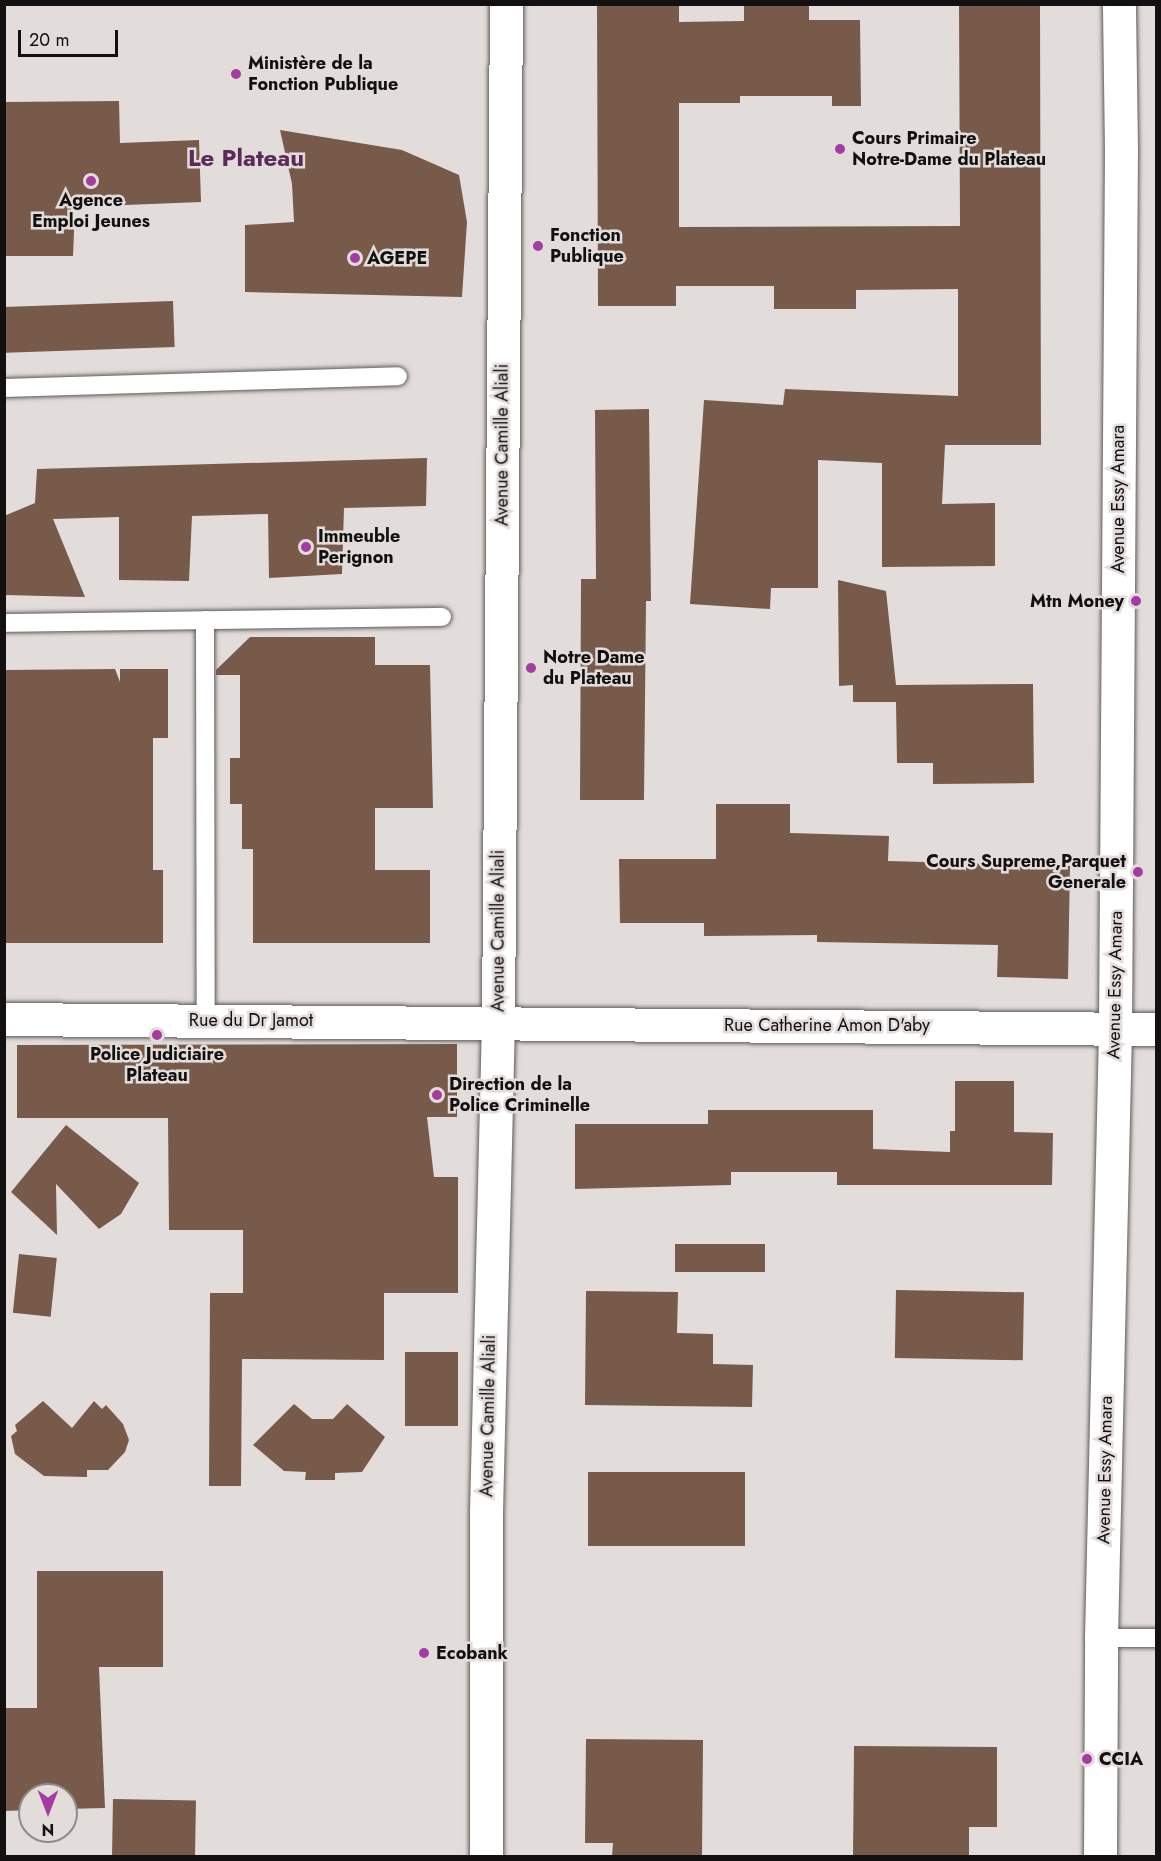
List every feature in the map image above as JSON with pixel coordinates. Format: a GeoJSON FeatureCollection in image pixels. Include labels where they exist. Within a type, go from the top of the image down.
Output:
{"type":"FeatureCollection","features":[{"type":"Feature","properties":{"kind":"street","name":"Avenue Camille Aliali"},"geometry":{"type":"LineString","coordinates":[[486,1857],[486,1512],[498,1023],[506,4]]}},
{"type":"Feature","properties":{"kind":"street","name":"Avenue Essy Amara"},"geometry":{"type":"LineString","coordinates":[[1100,1857],[1101,1638],[1115,1029],[1121,163],[1119,4]]}},
{"type":"Feature","properties":{"kind":"street","name":"Rue du Dr Jamot"},"geometry":{"type":"LineString","coordinates":[[4,1018],[498,1023]]}},
{"type":"Feature","properties":{"kind":"street","name":"Rue Catherine Amon D'aby"},"geometry":{"type":"LineString","coordinates":[[498,1023],[1156,1029]]}},
{"type":"Feature","properties":{"kind":"lane"},"geometry":{"type":"LineString","coordinates":[[4,388],[398,376]]}},
{"type":"Feature","properties":{"kind":"lane"},"geometry":{"type":"LineString","coordinates":[[4,623],[441,617]]}},
{"type":"Feature","properties":{"kind":"lane"},"geometry":{"type":"LineString","coordinates":[[205,620],[206,1020]]}},
{"type":"Feature","properties":{"kind":"lane"},"geometry":{"type":"LineString","coordinates":[[1101,1638],[1156,1638]]}},
{"type":"Feature","properties":{"kind":"building"},"geometry":{"type":"Polygon","coordinates":[[[597,4],[679,4],[679,22],[744,21],[744,4],[809,4],[809,20],[860,20],[861,106],[832,106],[832,96],[740,96],[740,103],[679,103],[679,227],[960,226],[959,4],[1040,4],[1041,445],[945,445],[942,504],[995,503],[995,566],[882,567],[882,463],[818,460],[818,588],[771,588],[770,609],[690,604],[704,400],[783,405],[785,389],[958,396],[958,289],[856,290],[856,309],[774,309],[774,286],[676,286],[676,306],[598,306],[597,4]]]}},
{"type":"Feature","properties":{"kind":"building"},"geometry":{"type":"Polygon","coordinates":[[[119,101],[120,143],[199,140],[201,202],[75,207],[73,256],[4,256],[4,102],[119,101]]]}},
{"type":"Feature","properties":{"kind":"building"},"geometry":{"type":"Polygon","coordinates":[[[280,130],[402,150],[459,175],[467,222],[462,297],[245,292],[245,225],[294,222],[292,184],[280,130]]]}},
{"type":"Feature","properties":{"kind":"building"},"geometry":{"type":"Polygon","coordinates":[[[173,301],[175,347],[6,353],[4,307],[173,301]]]}},
{"type":"Feature","properties":{"kind":"building"},"geometry":{"type":"Polygon","coordinates":[[[649,409],[651,601],[646,601],[644,800],[580,800],[581,579],[596,579],[595,410],[649,409]]]}},
{"type":"Feature","properties":{"kind":"building","name":"Immeuble Perignon"},"geometry":{"type":"Polygon","coordinates":[[[427,458],[426,506],[344,508],[342,574],[269,578],[268,514],[192,516],[189,581],[119,580],[119,517],[53,519],[85,597],[4,595],[4,516],[35,503],[37,469],[427,458]]]}},
{"type":"Feature","properties":{"kind":"building"},"geometry":{"type":"Polygon","coordinates":[[[838,580],[886,591],[896,685],[1033,684],[1034,783],[933,784],[933,763],[897,763],[896,702],[853,702],[853,685],[839,686],[838,580]]]}},
{"type":"Feature","properties":{"kind":"building"},"geometry":{"type":"Polygon","coordinates":[[[250,637],[375,637],[375,665],[430,665],[433,808],[375,808],[375,870],[430,870],[430,943],[253,943],[253,849],[242,849],[242,804],[230,804],[230,758],[240,758],[240,675],[216,675],[216,670],[250,637]]]}},
{"type":"Feature","properties":{"kind":"building"},"geometry":{"type":"Polygon","coordinates":[[[115,669],[120,682],[120,669],[168,669],[168,738],[153,738],[153,870],[163,870],[163,943],[4,943],[4,670],[115,669]]]}},
{"type":"Feature","properties":{"kind":"building"},"geometry":{"type":"Polygon","coordinates":[[[716,804],[790,804],[790,833],[889,836],[888,861],[1070,866],[1068,979],[997,977],[998,945],[817,942],[817,935],[704,936],[704,923],[620,923],[619,859],[716,859],[716,804]]]}},
{"type":"Feature","properties":{"kind":"building"},"geometry":{"type":"Polygon","coordinates":[[[457,1044],[457,1117],[427,1117],[434,1177],[458,1177],[458,1293],[384,1293],[384,1360],[242,1359],[241,1486],[209,1486],[210,1293],[243,1293],[243,1230],[169,1230],[168,1118],[17,1118],[17,1045],[457,1044]]]}},
{"type":"Feature","properties":{"kind":"building"},"geometry":{"type":"Polygon","coordinates":[[[955,1081],[1014,1081],[1014,1132],[1053,1133],[1052,1185],[837,1185],[837,1172],[731,1172],[731,1185],[575,1189],[575,1124],[708,1124],[708,1110],[873,1110],[873,1149],[950,1152],[950,1131],[955,1131],[955,1081]]]}},
{"type":"Feature","properties":{"kind":"building"},"geometry":{"type":"Polygon","coordinates":[[[66,1125],[139,1183],[121,1214],[99,1229],[56,1184],[57,1235],[11,1192],[66,1125]]]}},
{"type":"Feature","properties":{"kind":"building"},"geometry":{"type":"Polygon","coordinates":[[[675,1244],[765,1244],[765,1272],[675,1272],[675,1244]]]}},
{"type":"Feature","properties":{"kind":"building"},"geometry":{"type":"Polygon","coordinates":[[[19,1254],[57,1258],[51,1317],[13,1313],[19,1254]]]}},
{"type":"Feature","properties":{"kind":"building"},"geometry":{"type":"Polygon","coordinates":[[[896,1290],[1024,1292],[1023,1360],[895,1358],[896,1290]]]}},
{"type":"Feature","properties":{"kind":"building"},"geometry":{"type":"Polygon","coordinates":[[[586,1291],[678,1292],[677,1333],[713,1334],[713,1364],[753,1365],[752,1407],[585,1405],[586,1291]]]}},
{"type":"Feature","properties":{"kind":"building"},"geometry":{"type":"Polygon","coordinates":[[[405,1352],[458,1352],[458,1426],[405,1426],[405,1352]]]}},
{"type":"Feature","properties":{"kind":"building"},"geometry":{"type":"Polygon","coordinates":[[[43,1401],[72,1428],[94,1401],[102,1409],[106,1405],[123,1424],[129,1440],[125,1452],[108,1470],[87,1470],[87,1477],[44,1476],[15,1454],[11,1436],[17,1431],[15,1425],[43,1401]]]}},
{"type":"Feature","properties":{"kind":"building"},"geometry":{"type":"Polygon","coordinates":[[[294,1404],[312,1419],[333,1419],[347,1404],[385,1437],[362,1472],[335,1473],[335,1480],[305,1480],[306,1472],[284,1471],[253,1445],[294,1404]]]}},
{"type":"Feature","properties":{"kind":"building"},"geometry":{"type":"Polygon","coordinates":[[[588,1472],[745,1472],[745,1546],[588,1546],[588,1472]]]}},
{"type":"Feature","properties":{"kind":"building"},"geometry":{"type":"Polygon","coordinates":[[[37,1571],[163,1571],[163,1667],[99,1667],[105,1808],[78,1809],[78,1783],[18,1783],[18,1810],[4,1811],[4,1708],[37,1708],[37,1571]]]}},
{"type":"Feature","properties":{"kind":"building"},"geometry":{"type":"Polygon","coordinates":[[[586,1739],[703,1740],[702,1857],[612,1857],[613,1843],[585,1843],[586,1739]]]}},
{"type":"Feature","properties":{"kind":"building"},"geometry":{"type":"Polygon","coordinates":[[[854,1746],[997,1747],[997,1827],[969,1827],[969,1857],[853,1857],[854,1746]]]}},
{"type":"Feature","properties":{"kind":"building"},"geometry":{"type":"Polygon","coordinates":[[[113,1799],[196,1800],[195,1856],[112,1856],[113,1799]]]}},
{"type":"Feature","properties":{"kind":"place","name":"Ministère de la Fonction Publique"},"geometry":{"type":"Point","coordinates":[236,74]}},
{"type":"Feature","properties":{"kind":"place","name":"Cours Primaire Notre-Dame du Plateau"},"geometry":{"type":"Point","coordinates":[840,149]}},
{"type":"Feature","properties":{"kind":"place","name":"Agence Emploi Jeunes"},"geometry":{"type":"Point","coordinates":[91,181]}},
{"type":"Feature","properties":{"kind":"place","name":"Fonction Publique"},"geometry":{"type":"Point","coordinates":[538,246]}},
{"type":"Feature","properties":{"kind":"place","name":"AGEPE"},"geometry":{"type":"Point","coordinates":[355,258]}},
{"type":"Feature","properties":{"kind":"place","name":"Immeuble Perignon"},"geometry":{"type":"Point","coordinates":[306,547]}},
{"type":"Feature","properties":{"kind":"place","name":"Mtn Money"},"geometry":{"type":"Point","coordinates":[1136,601]}},
{"type":"Feature","properties":{"kind":"place","name":"Notre Dame du Plateau"},"geometry":{"type":"Point","coordinates":[531,668]}},
{"type":"Feature","properties":{"kind":"place","name":"Cours Supreme,Parquet Generale"},"geometry":{"type":"Point","coordinates":[1138,872]}},
{"type":"Feature","properties":{"kind":"place","name":"Police Judiciaire Plateau"},"geometry":{"type":"Point","coordinates":[157,1035]}},
{"type":"Feature","properties":{"kind":"place","name":"Direction de la Police Criminelle"},"geometry":{"type":"Point","coordinates":[437,1095]}},
{"type":"Feature","properties":{"kind":"place","name":"Ecobank"},"geometry":{"type":"Point","coordinates":[424,1653]}},
{"type":"Feature","properties":{"kind":"place","name":"CCIA"},"geometry":{"type":"Point","coordinates":[1087,1759]}},
{"type":"Feature","properties":{"kind":"district","name":"Le Plateau"},"geometry":{"type":"Point","coordinates":[246,158]}}]}
